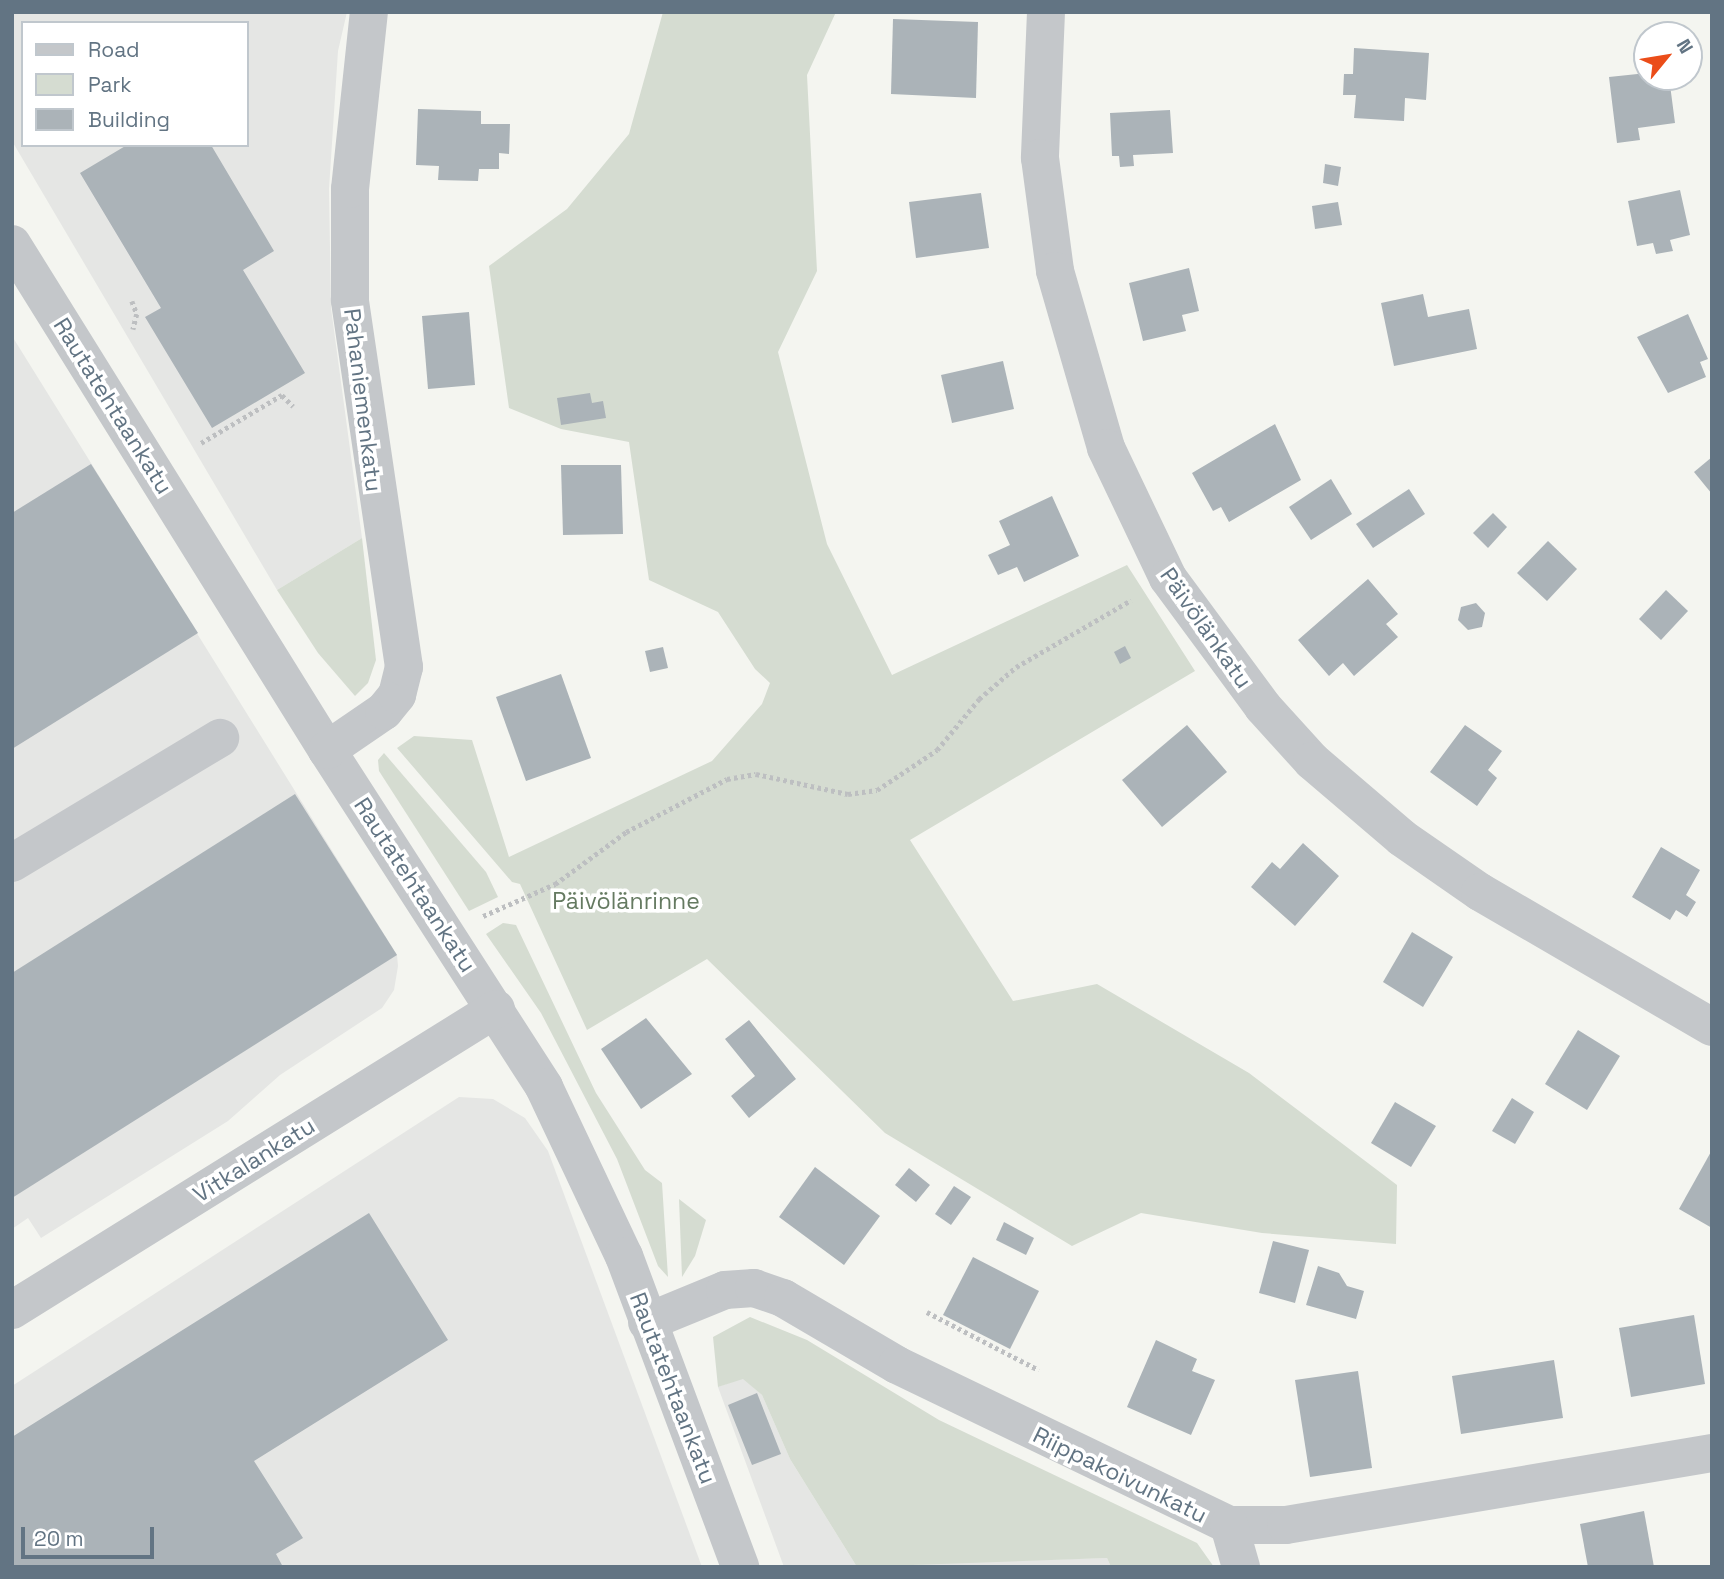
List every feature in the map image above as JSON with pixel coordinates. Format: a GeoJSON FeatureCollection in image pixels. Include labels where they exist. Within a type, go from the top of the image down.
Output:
{"type":"FeatureCollection","features":[{"type":"Feature","properties":{"kind":"street","name":"Pahaniemenkatu"},"geometry":{"type":"LineString","coordinates":[[327,750],[384,711],[397,695],[404,667],[350,300],[350,189],[369,12]]}},
{"type":"Feature","properties":{"kind":"street","name":"Päivölänkatu"},"geometry":{"type":"LineString","coordinates":[[1046,12],[1040,158],[1055,271],[1106,448],[1168,578],[1263,707],[1312,761],[1392,830],[1480,892],[1712,1027]]}},
{"type":"Feature","properties":{"kind":"street","name":"Rautatehtaankatu"},"geometry":{"type":"LineString","coordinates":[[12,244],[327,750],[496,1009],[584,1164],[740,1567]]}},
{"type":"Feature","properties":{"kind":"street"},"geometry":{"type":"LineString","coordinates":[[12,863],[220,737]]}},
{"type":"Feature","properties":{"kind":"street","name":"Vitkalankatu"},"geometry":{"type":"LineString","coordinates":[[12,1310],[496,1009]]}},
{"type":"Feature","properties":{"kind":"street","name":"Riippakoivunkatu"},"geometry":{"type":"LineString","coordinates":[[647,1322],[725,1290],[754,1288],[783,1298],[943,1388],[1229,1525],[1286,1525],[1712,1453]]}},
{"type":"Feature","properties":{"kind":"street"},"geometry":{"type":"LineString","coordinates":[[1229,1525],[1241,1567]]}},
{"type":"Feature","properties":{"kind":"path"},"geometry":{"type":"LineString","coordinates":[[132,301],[137,314],[133,330]]}},
{"type":"Feature","properties":{"kind":"path"},"geometry":{"type":"LineString","coordinates":[[201,443],[282,395],[293,406]]}},
{"type":"Feature","properties":{"kind":"path"},"geometry":{"type":"LineString","coordinates":[[474,920],[555,884],[626,832],[727,779],[757,774],[848,794],[877,790],[937,750],[979,699],[1016,667],[1168,578]]}},
{"type":"Feature","properties":{"kind":"path"},"geometry":{"type":"LineString","coordinates":[[927,1312],[1039,1370]]}},
{"type":"Feature","properties":{"kind":"shaded area"},"geometry":{"type":"Polygon","coordinates":[[[12,12],[347,12],[338,51],[329,189],[331,308],[362,538],[277,590],[12,141],[12,12]]]}},
{"type":"Feature","properties":{"kind":"shaded area"},"geometry":{"type":"Polygon","coordinates":[[[12,336],[397,955],[398,966],[394,990],[382,1008],[280,1075],[228,1121],[41,1238],[28,1218],[12,1229],[12,336]]]}},
{"type":"Feature","properties":{"kind":"shaded area"},"geometry":{"type":"Polygon","coordinates":[[[459,1097],[493,1099],[525,1118],[548,1151],[702,1567],[12,1567],[12,1386],[459,1097]]]}},
{"type":"Feature","properties":{"kind":"shaded area"},"geometry":{"type":"Polygon","coordinates":[[[743,1378],[762,1395],[790,1459],[857,1567],[784,1567],[718,1387],[743,1378]]]}},
{"type":"Feature","properties":{"kind":"shaded area"},"geometry":{"type":"Polygon","coordinates":[[[1107,1558],[1111,1567],[897,1567],[930,1563],[1107,1558]]]}},
{"type":"Feature","properties":{"kind":"green space","name":"Päivölänrinne"},"geometry":{"type":"Polygon","coordinates":[[[663,12],[836,12],[807,75],[817,271],[778,352],[827,544],[892,675],[1127,565],[1195,671],[910,840],[1013,1001],[1097,984],[1249,1073],[1397,1185],[1396,1244],[1262,1233],[1141,1213],[1072,1246],[885,1133],[707,959],[587,1030],[520,884],[512,882],[397,748],[414,736],[472,740],[509,857],[712,761],[762,704],[770,683],[755,669],[718,612],[649,580],[629,442],[561,429],[509,408],[489,266],[567,209],[629,134],[663,12]]]}},
{"type":"Feature","properties":{"kind":"green space"},"geometry":{"type":"Polygon","coordinates":[[[362,538],[376,660],[368,683],[355,696],[318,653],[277,590],[362,538]]]}},
{"type":"Feature","properties":{"kind":"green space"},"geometry":{"type":"Polygon","coordinates":[[[384,753],[486,872],[498,897],[469,911],[379,771],[378,760],[384,753]]]}},
{"type":"Feature","properties":{"kind":"green space"},"geometry":{"type":"Polygon","coordinates":[[[503,923],[516,925],[596,1093],[645,1170],[662,1183],[668,1277],[658,1266],[617,1159],[541,1013],[486,934],[503,923]]]}},
{"type":"Feature","properties":{"kind":"green space"},"geometry":{"type":"Polygon","coordinates":[[[679,1199],[706,1220],[695,1256],[682,1277],[679,1199]]]}},
{"type":"Feature","properties":{"kind":"green space"},"geometry":{"type":"Polygon","coordinates":[[[750,1317],[807,1340],[939,1420],[1197,1543],[1214,1567],[1111,1567],[1107,1558],[857,1567],[790,1459],[762,1395],[743,1379],[718,1387],[713,1337],[750,1317]]]}},
{"type":"Feature","properties":{"kind":"building"},"geometry":{"type":"Polygon","coordinates":[[[893,19],[978,22],[976,98],[891,94],[893,19]]]}},
{"type":"Feature","properties":{"kind":"building"},"geometry":{"type":"Polygon","coordinates":[[[1354,48],[1429,53],[1426,100],[1405,98],[1404,121],[1354,118],[1356,95],[1343,95],[1344,74],[1353,74],[1354,48]]]}},
{"type":"Feature","properties":{"kind":"building"},"geometry":{"type":"Polygon","coordinates":[[[1633,74],[1633,91],[1671,91],[1675,123],[1638,128],[1640,140],[1617,143],[1609,77],[1633,74]]]}},
{"type":"Feature","properties":{"kind":"building"},"geometry":{"type":"Polygon","coordinates":[[[418,109],[481,111],[481,124],[510,124],[509,154],[499,153],[499,169],[479,169],[478,181],[438,180],[439,166],[416,165],[418,109]]]}},
{"type":"Feature","properties":{"kind":"building"},"geometry":{"type":"Polygon","coordinates":[[[1170,110],[1173,153],[1133,155],[1134,166],[1120,167],[1119,156],[1112,156],[1110,113],[1170,110]]]}},
{"type":"Feature","properties":{"kind":"building"},"geometry":{"type":"Polygon","coordinates":[[[124,147],[212,147],[274,251],[243,270],[305,373],[212,428],[145,317],[161,308],[80,173],[124,147]]]}},
{"type":"Feature","properties":{"kind":"building"},"geometry":{"type":"Polygon","coordinates":[[[1325,164],[1341,167],[1338,186],[1323,183],[1325,164]]]}},
{"type":"Feature","properties":{"kind":"building"},"geometry":{"type":"Polygon","coordinates":[[[1680,190],[1690,235],[1670,240],[1673,251],[1656,254],[1653,243],[1637,246],[1628,201],[1680,190]]]}},
{"type":"Feature","properties":{"kind":"building"},"geometry":{"type":"Polygon","coordinates":[[[981,193],[989,248],[916,258],[909,202],[981,193]]]}},
{"type":"Feature","properties":{"kind":"building"},"geometry":{"type":"Polygon","coordinates":[[[1338,202],[1342,225],[1315,229],[1312,206],[1338,202]]]}},
{"type":"Feature","properties":{"kind":"building"},"geometry":{"type":"Polygon","coordinates":[[[1189,268],[1199,311],[1182,315],[1186,331],[1143,341],[1129,283],[1189,268]]]}},
{"type":"Feature","properties":{"kind":"building"},"geometry":{"type":"Polygon","coordinates":[[[1423,294],[1428,317],[1469,309],[1477,349],[1394,366],[1381,303],[1423,294]]]}},
{"type":"Feature","properties":{"kind":"building"},"geometry":{"type":"Polygon","coordinates":[[[469,312],[475,385],[428,389],[422,316],[469,312]]]}},
{"type":"Feature","properties":{"kind":"building"},"geometry":{"type":"Polygon","coordinates":[[[1688,314],[1708,359],[1700,362],[1706,377],[1668,393],[1637,337],[1688,314]]]}},
{"type":"Feature","properties":{"kind":"building"},"geometry":{"type":"Polygon","coordinates":[[[1003,361],[1014,409],[952,423],[941,375],[1003,361]]]}},
{"type":"Feature","properties":{"kind":"building"},"geometry":{"type":"Polygon","coordinates":[[[590,393],[592,403],[603,401],[606,418],[561,425],[557,398],[590,393]]]}},
{"type":"Feature","properties":{"kind":"building"},"geometry":{"type":"Polygon","coordinates":[[[1275,424],[1301,480],[1229,522],[1221,507],[1213,511],[1192,473],[1275,424]]]}},
{"type":"Feature","properties":{"kind":"building"},"geometry":{"type":"Polygon","coordinates":[[[1712,457],[1712,494],[1694,472],[1712,457]]]}},
{"type":"Feature","properties":{"kind":"building"},"geometry":{"type":"Polygon","coordinates":[[[91,464],[198,633],[12,749],[12,513],[91,464]]]}},
{"type":"Feature","properties":{"kind":"building"},"geometry":{"type":"Polygon","coordinates":[[[561,465],[621,465],[623,534],[563,535],[561,465]]]}},
{"type":"Feature","properties":{"kind":"building"},"geometry":{"type":"Polygon","coordinates":[[[1331,479],[1352,514],[1311,540],[1289,507],[1331,479]]]}},
{"type":"Feature","properties":{"kind":"building"},"geometry":{"type":"Polygon","coordinates":[[[1409,489],[1425,514],[1373,548],[1356,524],[1409,489]]]}},
{"type":"Feature","properties":{"kind":"building"},"geometry":{"type":"Polygon","coordinates":[[[1052,496],[1079,556],[1024,582],[1017,567],[998,575],[988,555],[1010,545],[999,521],[1052,496]]]}},
{"type":"Feature","properties":{"kind":"building"},"geometry":{"type":"Polygon","coordinates":[[[1493,513],[1507,527],[1488,548],[1473,533],[1493,513]]]}},
{"type":"Feature","properties":{"kind":"building"},"geometry":{"type":"Polygon","coordinates":[[[1548,541],[1577,569],[1547,601],[1517,573],[1548,541]]]}},
{"type":"Feature","properties":{"kind":"building"},"geometry":{"type":"Polygon","coordinates":[[[1368,579],[1398,614],[1386,624],[1398,637],[1354,676],[1343,663],[1329,676],[1298,640],[1368,579]]]}},
{"type":"Feature","properties":{"kind":"building"},"geometry":{"type":"Polygon","coordinates":[[[1666,590],[1688,611],[1661,640],[1639,619],[1666,590]]]}},
{"type":"Feature","properties":{"kind":"building"},"geometry":{"type":"Polygon","coordinates":[[[1476,603],[1485,613],[1482,627],[1468,630],[1458,620],[1461,607],[1476,603]]]}},
{"type":"Feature","properties":{"kind":"building"},"geometry":{"type":"Polygon","coordinates":[[[1125,646],[1131,658],[1120,664],[1114,652],[1125,646]]]}},
{"type":"Feature","properties":{"kind":"building"},"geometry":{"type":"Polygon","coordinates":[[[663,647],[668,668],[650,672],[645,651],[663,647]]]}},
{"type":"Feature","properties":{"kind":"building"},"geometry":{"type":"Polygon","coordinates":[[[561,674],[591,758],[526,781],[496,697],[561,674]]]}},
{"type":"Feature","properties":{"kind":"building"},"geometry":{"type":"Polygon","coordinates":[[[1187,725],[1227,772],[1162,827],[1122,780],[1187,725]]]}},
{"type":"Feature","properties":{"kind":"building"},"geometry":{"type":"Polygon","coordinates":[[[1465,725],[1502,751],[1488,770],[1497,778],[1477,806],[1430,772],[1465,725]]]}},
{"type":"Feature","properties":{"kind":"building"},"geometry":{"type":"Polygon","coordinates":[[[295,794],[397,955],[12,1198],[12,973],[295,794]]]}},
{"type":"Feature","properties":{"kind":"building"},"geometry":{"type":"Polygon","coordinates":[[[1303,843],[1339,876],[1295,926],[1251,887],[1272,862],[1280,869],[1303,843]]]}},
{"type":"Feature","properties":{"kind":"building"},"geometry":{"type":"Polygon","coordinates":[[[1661,847],[1700,870],[1686,895],[1696,902],[1687,917],[1676,910],[1670,920],[1632,897],[1661,847]]]}},
{"type":"Feature","properties":{"kind":"building"},"geometry":{"type":"Polygon","coordinates":[[[1412,932],[1453,957],[1423,1007],[1383,982],[1412,932]]]}},
{"type":"Feature","properties":{"kind":"building"},"geometry":{"type":"Polygon","coordinates":[[[646,1018],[692,1074],[641,1109],[601,1049],[646,1018]]]}},
{"type":"Feature","properties":{"kind":"building"},"geometry":{"type":"Polygon","coordinates":[[[749,1020],[796,1079],[749,1118],[731,1096],[755,1076],[725,1039],[749,1020]]]}},
{"type":"Feature","properties":{"kind":"building"},"geometry":{"type":"Polygon","coordinates":[[[1578,1030],[1620,1056],[1587,1110],[1545,1084],[1578,1030]]]}},
{"type":"Feature","properties":{"kind":"building"},"geometry":{"type":"Polygon","coordinates":[[[1512,1098],[1534,1112],[1515,1144],[1492,1131],[1512,1098]]]}},
{"type":"Feature","properties":{"kind":"building"},"geometry":{"type":"Polygon","coordinates":[[[1395,1102],[1436,1126],[1411,1167],[1371,1143],[1395,1102]]]}},
{"type":"Feature","properties":{"kind":"building"},"geometry":{"type":"Polygon","coordinates":[[[1712,1150],[1712,1228],[1679,1209],[1712,1150]]]}},
{"type":"Feature","properties":{"kind":"building"},"geometry":{"type":"Polygon","coordinates":[[[815,1167],[880,1216],[844,1265],[779,1217],[815,1167]]]}},
{"type":"Feature","properties":{"kind":"building"},"geometry":{"type":"Polygon","coordinates":[[[909,1168],[930,1185],[916,1202],[895,1185],[909,1168]]]}},
{"type":"Feature","properties":{"kind":"building"},"geometry":{"type":"Polygon","coordinates":[[[954,1186],[971,1197],[951,1225],[935,1214],[954,1186]]]}},
{"type":"Feature","properties":{"kind":"building"},"geometry":{"type":"Polygon","coordinates":[[[369,1213],[448,1340],[254,1461],[303,1538],[276,1554],[283,1567],[12,1567],[12,1437],[369,1213]]]}},
{"type":"Feature","properties":{"kind":"building"},"geometry":{"type":"Polygon","coordinates":[[[1004,1222],[1034,1238],[1026,1255],[996,1240],[1004,1222]]]}},
{"type":"Feature","properties":{"kind":"building"},"geometry":{"type":"Polygon","coordinates":[[[1273,1241],[1309,1250],[1295,1303],[1259,1293],[1273,1241]]]}},
{"type":"Feature","properties":{"kind":"building"},"geometry":{"type":"Polygon","coordinates":[[[973,1257],[1039,1291],[1010,1349],[943,1315],[973,1257]]]}},
{"type":"Feature","properties":{"kind":"building"},"geometry":{"type":"Polygon","coordinates":[[[1318,1266],[1339,1273],[1347,1286],[1364,1291],[1356,1319],[1306,1305],[1318,1266]]]}},
{"type":"Feature","properties":{"kind":"building"},"geometry":{"type":"Polygon","coordinates":[[[1694,1315],[1705,1384],[1631,1397],[1619,1328],[1694,1315]]]}},
{"type":"Feature","properties":{"kind":"building"},"geometry":{"type":"Polygon","coordinates":[[[1156,1340],[1197,1359],[1192,1371],[1215,1380],[1191,1435],[1127,1407],[1156,1340]]]}},
{"type":"Feature","properties":{"kind":"building"},"geometry":{"type":"Polygon","coordinates":[[[1554,1360],[1563,1418],[1461,1434],[1452,1376],[1554,1360]]]}},
{"type":"Feature","properties":{"kind":"building"},"geometry":{"type":"Polygon","coordinates":[[[1358,1371],[1372,1468],[1310,1477],[1295,1380],[1358,1371]]]}},
{"type":"Feature","properties":{"kind":"building"},"geometry":{"type":"Polygon","coordinates":[[[757,1393],[781,1454],[752,1465],[728,1405],[757,1393]]]}},
{"type":"Feature","properties":{"kind":"building"},"geometry":{"type":"Polygon","coordinates":[[[1644,1511],[1654,1567],[1588,1567],[1580,1524],[1644,1511]]]}}]}
